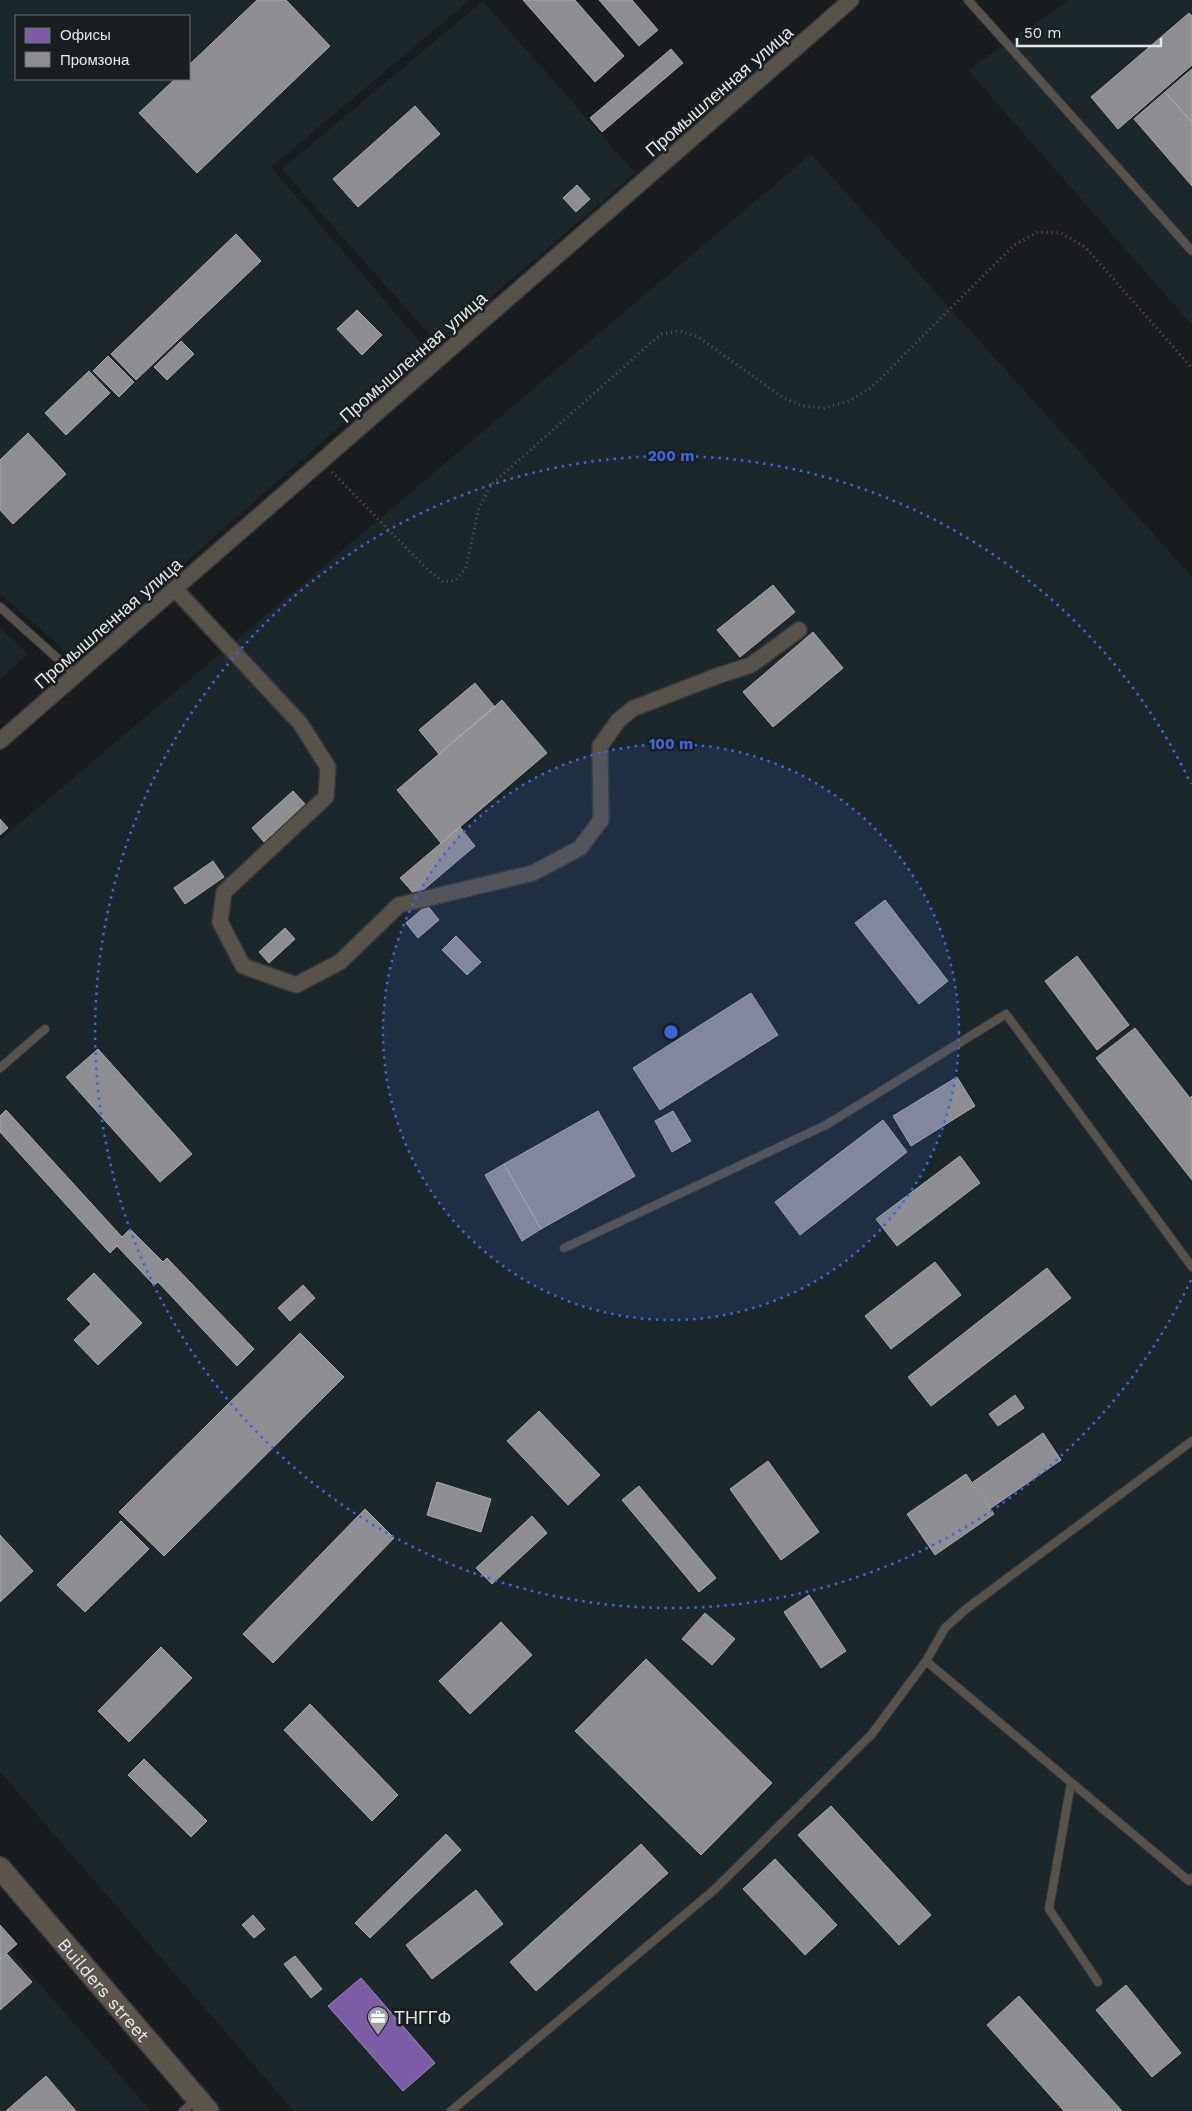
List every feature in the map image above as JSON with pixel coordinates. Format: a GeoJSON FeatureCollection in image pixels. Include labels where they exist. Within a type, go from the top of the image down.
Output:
{"type":"FeatureCollection","features":[{"type":"Feature","properties":{"kind":"main road","name":"Builders street"},"geometry":{"type":"LineString","coordinates":[[0,1868],[196,2107]]}},
{"type":"Feature","properties":{"kind":"street","name":"Промышленная улица"},"geometry":{"type":"LineString","coordinates":[[0,742],[851,0]]}},
{"type":"Feature","properties":{"kind":"street"},"geometry":{"type":"LineString","coordinates":[[175,589],[300,723],[328,767],[326,797],[224,892],[220,922],[243,966],[296,985],[340,962],[399,905],[533,873],[580,848],[601,820],[600,746],[618,721],[632,709],[751,665],[799,630]]}},
{"type":"Feature","properties":{"kind":"lane"},"geometry":{"type":"LineString","coordinates":[[968,0],[1192,251]]}},
{"type":"Feature","properties":{"kind":"lane"},"geometry":{"type":"LineString","coordinates":[[0,607],[76,675]]}},
{"type":"Feature","properties":{"kind":"lane"},"geometry":{"type":"LineString","coordinates":[[564,1248],[826,1125],[1006,1014],[1192,1267]]}},
{"type":"Feature","properties":{"kind":"lane"},"geometry":{"type":"LineString","coordinates":[[0,1068],[44,1029]]}},
{"type":"Feature","properties":{"kind":"lane"},"geometry":{"type":"LineString","coordinates":[[451,2111],[714,1890],[872,1734],[926,1661],[944,1628],[966,1609],[1192,1441]]}},
{"type":"Feature","properties":{"kind":"lane"},"geometry":{"type":"LineString","coordinates":[[926,1661],[1189,1881],[1192,1878]]}},
{"type":"Feature","properties":{"kind":"lane"},"geometry":{"type":"LineString","coordinates":[[1071,1783],[1049,1909],[1098,1982]]}},
{"type":"Feature","properties":{"kind":"path"},"geometry":{"type":"LineString","coordinates":[[321,461],[426,568],[443,582],[456,580],[466,568],[479,507],[492,484],[661,334],[679,330],[697,336],[782,397],[803,406],[824,408],[849,401],[871,388],[1014,245],[1038,232],[1061,233],[1085,247],[1192,368]]}},
{"type":"Feature","properties":{"kind":"shaded area"},"geometry":{"type":"Polygon","coordinates":[[[0,0],[470,0],[271,167],[427,350],[75,659],[0,594],[0,0]]]}},
{"type":"Feature","properties":{"kind":"shaded area"},"geometry":{"type":"Polygon","coordinates":[[[1069,0],[1192,0],[1192,325],[968,70],[1069,0]]]}},
{"type":"Feature","properties":{"kind":"shaded area"},"geometry":{"type":"Polygon","coordinates":[[[483,1],[635,173],[437,343],[282,169],[483,1]]]}},
{"type":"Feature","properties":{"kind":"shaded area"},"geometry":{"type":"Polygon","coordinates":[[[811,154],[1192,577],[1192,2111],[294,2111],[0,1772],[0,840],[811,154]]]}},
{"type":"Feature","properties":{"kind":"shaded area"},"geometry":{"type":"Polygon","coordinates":[[[0,628],[28,654],[0,679],[0,628]]]}},
{"type":"Feature","properties":{"kind":"shaded area"},"geometry":{"type":"Polygon","coordinates":[[[0,1939],[151,2111],[0,2111],[0,1939]]]}},
{"type":"Feature","properties":{"kind":"building: Офисы"},"geometry":{"type":"Polygon","coordinates":[[[361,1978],[435,2063],[403,2091],[328,2006],[361,1978]]]}},
{"type":"Feature","properties":{"kind":"building: Промзона"},"geometry":{"type":"Polygon","coordinates":[[[257,0],[286,0],[330,46],[197,173],[139,113],[174,80],[190,80],[190,64],[257,0]]]}},
{"type":"Feature","properties":{"kind":"building: Промзона"},"geometry":{"type":"Polygon","coordinates":[[[523,0],[575,0],[624,56],[595,82],[523,0]]]}},
{"type":"Feature","properties":{"kind":"building: Промзона"},"geometry":{"type":"Polygon","coordinates":[[[599,0],[632,0],[658,30],[639,46],[599,0]]]}},
{"type":"Feature","properties":{"kind":"building: Промзона"},"geometry":{"type":"Polygon","coordinates":[[[1189,13],[1192,16],[1192,65],[1118,129],[1091,97],[1189,13]]]}},
{"type":"Feature","properties":{"kind":"building: Промзона"},"geometry":{"type":"Polygon","coordinates":[[[671,49],[683,63],[602,132],[590,118],[671,49]]]}},
{"type":"Feature","properties":{"kind":"building: Промзона"},"geometry":{"type":"Polygon","coordinates":[[[1192,69],[1192,122],[1165,92],[1192,69]]]}},
{"type":"Feature","properties":{"kind":"building: Промзона"},"geometry":{"type":"Polygon","coordinates":[[[1165,92],[1192,122],[1192,186],[1134,119],[1165,92]]]}},
{"type":"Feature","properties":{"kind":"building: Промзона"},"geometry":{"type":"Polygon","coordinates":[[[415,106],[440,134],[358,207],[333,179],[415,106]]]}},
{"type":"Feature","properties":{"kind":"building: Промзона"},"geometry":{"type":"Polygon","coordinates":[[[577,185],[590,199],[576,212],[563,198],[577,185]]]}},
{"type":"Feature","properties":{"kind":"building: Промзона"},"geometry":{"type":"Polygon","coordinates":[[[236,234],[261,261],[136,380],[111,354],[236,234]]]}},
{"type":"Feature","properties":{"kind":"building: Промзона"},"geometry":{"type":"Polygon","coordinates":[[[357,310],[382,335],[362,355],[337,329],[357,310]]]}},
{"type":"Feature","properties":{"kind":"building: Промзона"},"geometry":{"type":"Polygon","coordinates":[[[181,341],[194,354],[167,380],[154,367],[181,341]]]}},
{"type":"Feature","properties":{"kind":"building: Промзона"},"geometry":{"type":"Polygon","coordinates":[[[108,356],[134,382],[119,397],[93,371],[108,356]]]}},
{"type":"Feature","properties":{"kind":"building: Промзона"},"geometry":{"type":"Polygon","coordinates":[[[89,371],[110,393],[66,435],[45,413],[89,371]]]}},
{"type":"Feature","properties":{"kind":"building: Промзона"},"geometry":{"type":"Polygon","coordinates":[[[28,433],[66,474],[13,524],[0,510],[0,460],[28,433]]]}},
{"type":"Feature","properties":{"kind":"building: Промзона"},"geometry":{"type":"Polygon","coordinates":[[[773,585],[795,612],[740,657],[717,630],[773,585]]]}},
{"type":"Feature","properties":{"kind":"building: Промзона"},"geometry":{"type":"Polygon","coordinates":[[[813,632],[843,668],[773,727],[743,692],[813,632]]]}},
{"type":"Feature","properties":{"kind":"building: Промзона"},"geometry":{"type":"Polygon","coordinates":[[[475,683],[495,707],[439,754],[419,730],[475,683]]]}},
{"type":"Feature","properties":{"kind":"building: Промзона"},"geometry":{"type":"Polygon","coordinates":[[[502,700],[547,753],[441,843],[397,790],[502,700]]]}},
{"type":"Feature","properties":{"kind":"building: Промзона"},"geometry":{"type":"Polygon","coordinates":[[[293,791],[306,805],[264,842],[252,828],[293,791]]]}},
{"type":"Feature","properties":{"kind":"building: Промзона"},"geometry":{"type":"Polygon","coordinates":[[[0,819],[8,828],[0,835],[0,819]]]}},
{"type":"Feature","properties":{"kind":"building: Промзона"},"geometry":{"type":"Polygon","coordinates":[[[460,827],[475,846],[416,896],[400,878],[460,827]]]}},
{"type":"Feature","properties":{"kind":"building: Промзона"},"geometry":{"type":"Polygon","coordinates":[[[213,861],[224,877],[185,904],[174,888],[213,861]]]}},
{"type":"Feature","properties":{"kind":"building: Промзона"},"geometry":{"type":"Polygon","coordinates":[[[885,900],[948,981],[919,1004],[855,923],[885,900]]]}},
{"type":"Feature","properties":{"kind":"building: Промзона"},"geometry":{"type":"Polygon","coordinates":[[[427,905],[439,920],[418,938],[406,923],[427,905]]]}},
{"type":"Feature","properties":{"kind":"building: Промзона"},"geometry":{"type":"Polygon","coordinates":[[[285,928],[295,939],[269,963],[259,952],[285,928]]]}},
{"type":"Feature","properties":{"kind":"building: Промзона"},"geometry":{"type":"Polygon","coordinates":[[[456,936],[481,962],[467,975],[442,950],[456,936]]]}},
{"type":"Feature","properties":{"kind":"building: Промзона"},"geometry":{"type":"Polygon","coordinates":[[[1077,956],[1129,1025],[1097,1050],[1045,981],[1077,956]]]}},
{"type":"Feature","properties":{"kind":"building: Промзона"},"geometry":{"type":"Polygon","coordinates":[[[751,993],[778,1035],[660,1110],[633,1068],[751,993]]]}},
{"type":"Feature","properties":{"kind":"building: Промзона"},"geometry":{"type":"Polygon","coordinates":[[[1135,1028],[1190,1098],[1192,1096],[1192,1180],[1096,1058],[1135,1028]]]}},
{"type":"Feature","properties":{"kind":"building: Промзона"},"geometry":{"type":"Polygon","coordinates":[[[98,1049],[192,1154],[160,1182],[66,1077],[98,1049]]]}},
{"type":"Feature","properties":{"kind":"building: Промзона"},"geometry":{"type":"Polygon","coordinates":[[[957,1077],[975,1106],[911,1146],[893,1116],[957,1077]]]}},
{"type":"Feature","properties":{"kind":"building: Промзона"},"geometry":{"type":"Polygon","coordinates":[[[6,1110],[122,1237],[130,1229],[163,1262],[167,1258],[254,1349],[237,1366],[158,1282],[154,1285],[117,1246],[110,1253],[0,1132],[0,1116],[6,1110]]]}},
{"type":"Feature","properties":{"kind":"building: Промзона"},"geometry":{"type":"Polygon","coordinates":[[[598,1111],[635,1176],[541,1229],[504,1164],[598,1111]]]}},
{"type":"Feature","properties":{"kind":"building: Промзона"},"geometry":{"type":"Polygon","coordinates":[[[673,1111],[691,1141],[672,1152],[655,1121],[673,1111]]]}},
{"type":"Feature","properties":{"kind":"building: Промзона"},"geometry":{"type":"Polygon","coordinates":[[[883,1120],[907,1152],[800,1235],[775,1202],[883,1120]]]}},
{"type":"Feature","properties":{"kind":"building: Промзона"},"geometry":{"type":"Polygon","coordinates":[[[960,1156],[980,1183],[897,1246],[876,1219],[960,1156]]]}},
{"type":"Feature","properties":{"kind":"building: Промзона"},"geometry":{"type":"Polygon","coordinates":[[[504,1164],[541,1229],[522,1241],[485,1175],[504,1164]]]}},
{"type":"Feature","properties":{"kind":"building: Промзона"},"geometry":{"type":"Polygon","coordinates":[[[935,1262],[961,1295],[891,1349],[865,1316],[935,1262]]]}},
{"type":"Feature","properties":{"kind":"building: Промзона"},"geometry":{"type":"Polygon","coordinates":[[[1047,1268],[1071,1298],[931,1406],[908,1377],[1047,1268]]]}},
{"type":"Feature","properties":{"kind":"building: Промзона"},"geometry":{"type":"Polygon","coordinates":[[[94,1273],[142,1323],[98,1365],[74,1340],[91,1324],[67,1299],[94,1273]]]}},
{"type":"Feature","properties":{"kind":"building: Промзона"},"geometry":{"type":"Polygon","coordinates":[[[303,1285],[315,1298],[290,1321],[278,1308],[303,1285]]]}},
{"type":"Feature","properties":{"kind":"building: Промзона"},"geometry":{"type":"Polygon","coordinates":[[[300,1333],[344,1377],[164,1556],[119,1512],[300,1333]]]}},
{"type":"Feature","properties":{"kind":"building: Промзона"},"geometry":{"type":"Polygon","coordinates":[[[1015,1395],[1024,1408],[998,1426],[989,1414],[1015,1395]]]}},
{"type":"Feature","properties":{"kind":"building: Промзона"},"geometry":{"type":"Polygon","coordinates":[[[539,1411],[600,1475],[568,1505],[507,1441],[539,1411]]]}},
{"type":"Feature","properties":{"kind":"building: Промзона"},"geometry":{"type":"Polygon","coordinates":[[[1043,1433],[1061,1460],[991,1508],[973,1482],[1043,1433]]]}},
{"type":"Feature","properties":{"kind":"building: Промзона"},"geometry":{"type":"Polygon","coordinates":[[[768,1461],[819,1532],[781,1560],[730,1489],[768,1461]]]}},
{"type":"Feature","properties":{"kind":"building: Промзона"},"geometry":{"type":"Polygon","coordinates":[[[966,1474],[994,1514],[935,1555],[907,1514],[966,1474]]]}},
{"type":"Feature","properties":{"kind":"building: Промзона"},"geometry":{"type":"Polygon","coordinates":[[[437,1482],[491,1499],[481,1532],[427,1515],[437,1482]]]}},
{"type":"Feature","properties":{"kind":"building: Промзона"},"geometry":{"type":"Polygon","coordinates":[[[639,1486],[716,1578],[699,1592],[622,1500],[639,1486]]]}},
{"type":"Feature","properties":{"kind":"building: Промзона"},"geometry":{"type":"Polygon","coordinates":[[[365,1509],[394,1538],[273,1663],[243,1634],[365,1509]]]}},
{"type":"Feature","properties":{"kind":"building: Промзона"},"geometry":{"type":"Polygon","coordinates":[[[532,1516],[547,1533],[492,1584],[476,1568],[532,1516]]]}},
{"type":"Feature","properties":{"kind":"building: Промзона"},"geometry":{"type":"Polygon","coordinates":[[[121,1521],[149,1549],[85,1612],[57,1585],[121,1521]]]}},
{"type":"Feature","properties":{"kind":"building: Промзона"},"geometry":{"type":"Polygon","coordinates":[[[0,1535],[33,1571],[0,1602],[0,1535]]]}},
{"type":"Feature","properties":{"kind":"building: Промзона"},"geometry":{"type":"Polygon","coordinates":[[[809,1595],[846,1651],[821,1668],[784,1612],[809,1595]]]}},
{"type":"Feature","properties":{"kind":"building: Промзона"},"geometry":{"type":"Polygon","coordinates":[[[705,1613],[735,1639],[712,1665],[682,1639],[705,1613]]]}},
{"type":"Feature","properties":{"kind":"building: Промзона"},"geometry":{"type":"Polygon","coordinates":[[[501,1622],[532,1655],[470,1714],[439,1681],[501,1622]]]}},
{"type":"Feature","properties":{"kind":"building: Промзона"},"geometry":{"type":"Polygon","coordinates":[[[161,1647],[192,1678],[129,1742],[98,1711],[161,1647]]]}},
{"type":"Feature","properties":{"kind":"building: Промзона"},"geometry":{"type":"Polygon","coordinates":[[[646,1659],[772,1783],[701,1855],[575,1731],[646,1659]]]}},
{"type":"Feature","properties":{"kind":"building: Промзона"},"geometry":{"type":"Polygon","coordinates":[[[310,1704],[398,1795],[372,1821],[284,1730],[310,1704]]]}},
{"type":"Feature","properties":{"kind":"building: Промзона"},"geometry":{"type":"Polygon","coordinates":[[[144,1759],[207,1821],[191,1837],[128,1775],[144,1759]]]}},
{"type":"Feature","properties":{"kind":"building: Промзона"},"geometry":{"type":"Polygon","coordinates":[[[831,1806],[931,1915],[899,1945],[798,1835],[831,1806]]]}},
{"type":"Feature","properties":{"kind":"building: Промзона"},"geometry":{"type":"Polygon","coordinates":[[[446,1834],[461,1850],[370,1938],[355,1923],[446,1834]]]}},
{"type":"Feature","properties":{"kind":"building: Промзона"},"geometry":{"type":"Polygon","coordinates":[[[641,1844],[668,1873],[536,1991],[510,1962],[641,1844]]]}},
{"type":"Feature","properties":{"kind":"building: Промзона"},"geometry":{"type":"Polygon","coordinates":[[[775,1859],[837,1925],[805,1955],[743,1889],[775,1859]]]}},
{"type":"Feature","properties":{"kind":"building: Промзона"},"geometry":{"type":"Polygon","coordinates":[[[476,1890],[503,1924],[432,1979],[406,1945],[476,1890]]]}},
{"type":"Feature","properties":{"kind":"building: Промзона"},"geometry":{"type":"Polygon","coordinates":[[[253,1915],[265,1929],[254,1938],[242,1925],[253,1915]]]}},
{"type":"Feature","properties":{"kind":"building: Промзона"},"geometry":{"type":"Polygon","coordinates":[[[0,1925],[17,1944],[0,1959],[0,1925]]]}},
{"type":"Feature","properties":{"kind":"building: Промзона"},"geometry":{"type":"Polygon","coordinates":[[[7,1954],[32,1982],[0,2010],[0,1960],[7,1954]]]}},
{"type":"Feature","properties":{"kind":"building: Промзона"},"geometry":{"type":"Polygon","coordinates":[[[295,1956],[322,1989],[311,1998],[284,1964],[295,1956]]]}},
{"type":"Feature","properties":{"kind":"building: Промзона"},"geometry":{"type":"Polygon","coordinates":[[[1126,1985],[1181,2053],[1152,2077],[1096,2010],[1126,1985]]]}},
{"type":"Feature","properties":{"kind":"building: Промзона"},"geometry":{"type":"Polygon","coordinates":[[[1019,1996],[1122,2111],[1064,2111],[987,2025],[1019,1996]]]}},
{"type":"Feature","properties":{"kind":"building: Промзона"},"geometry":{"type":"Polygon","coordinates":[[[46,2076],[76,2111],[6,2111],[46,2076]]]}},
{"type":"Feature","properties":{"kind":"place","name":"ТНГГФ"},"geometry":{"type":"Point","coordinates":[378,2036]}}]}
